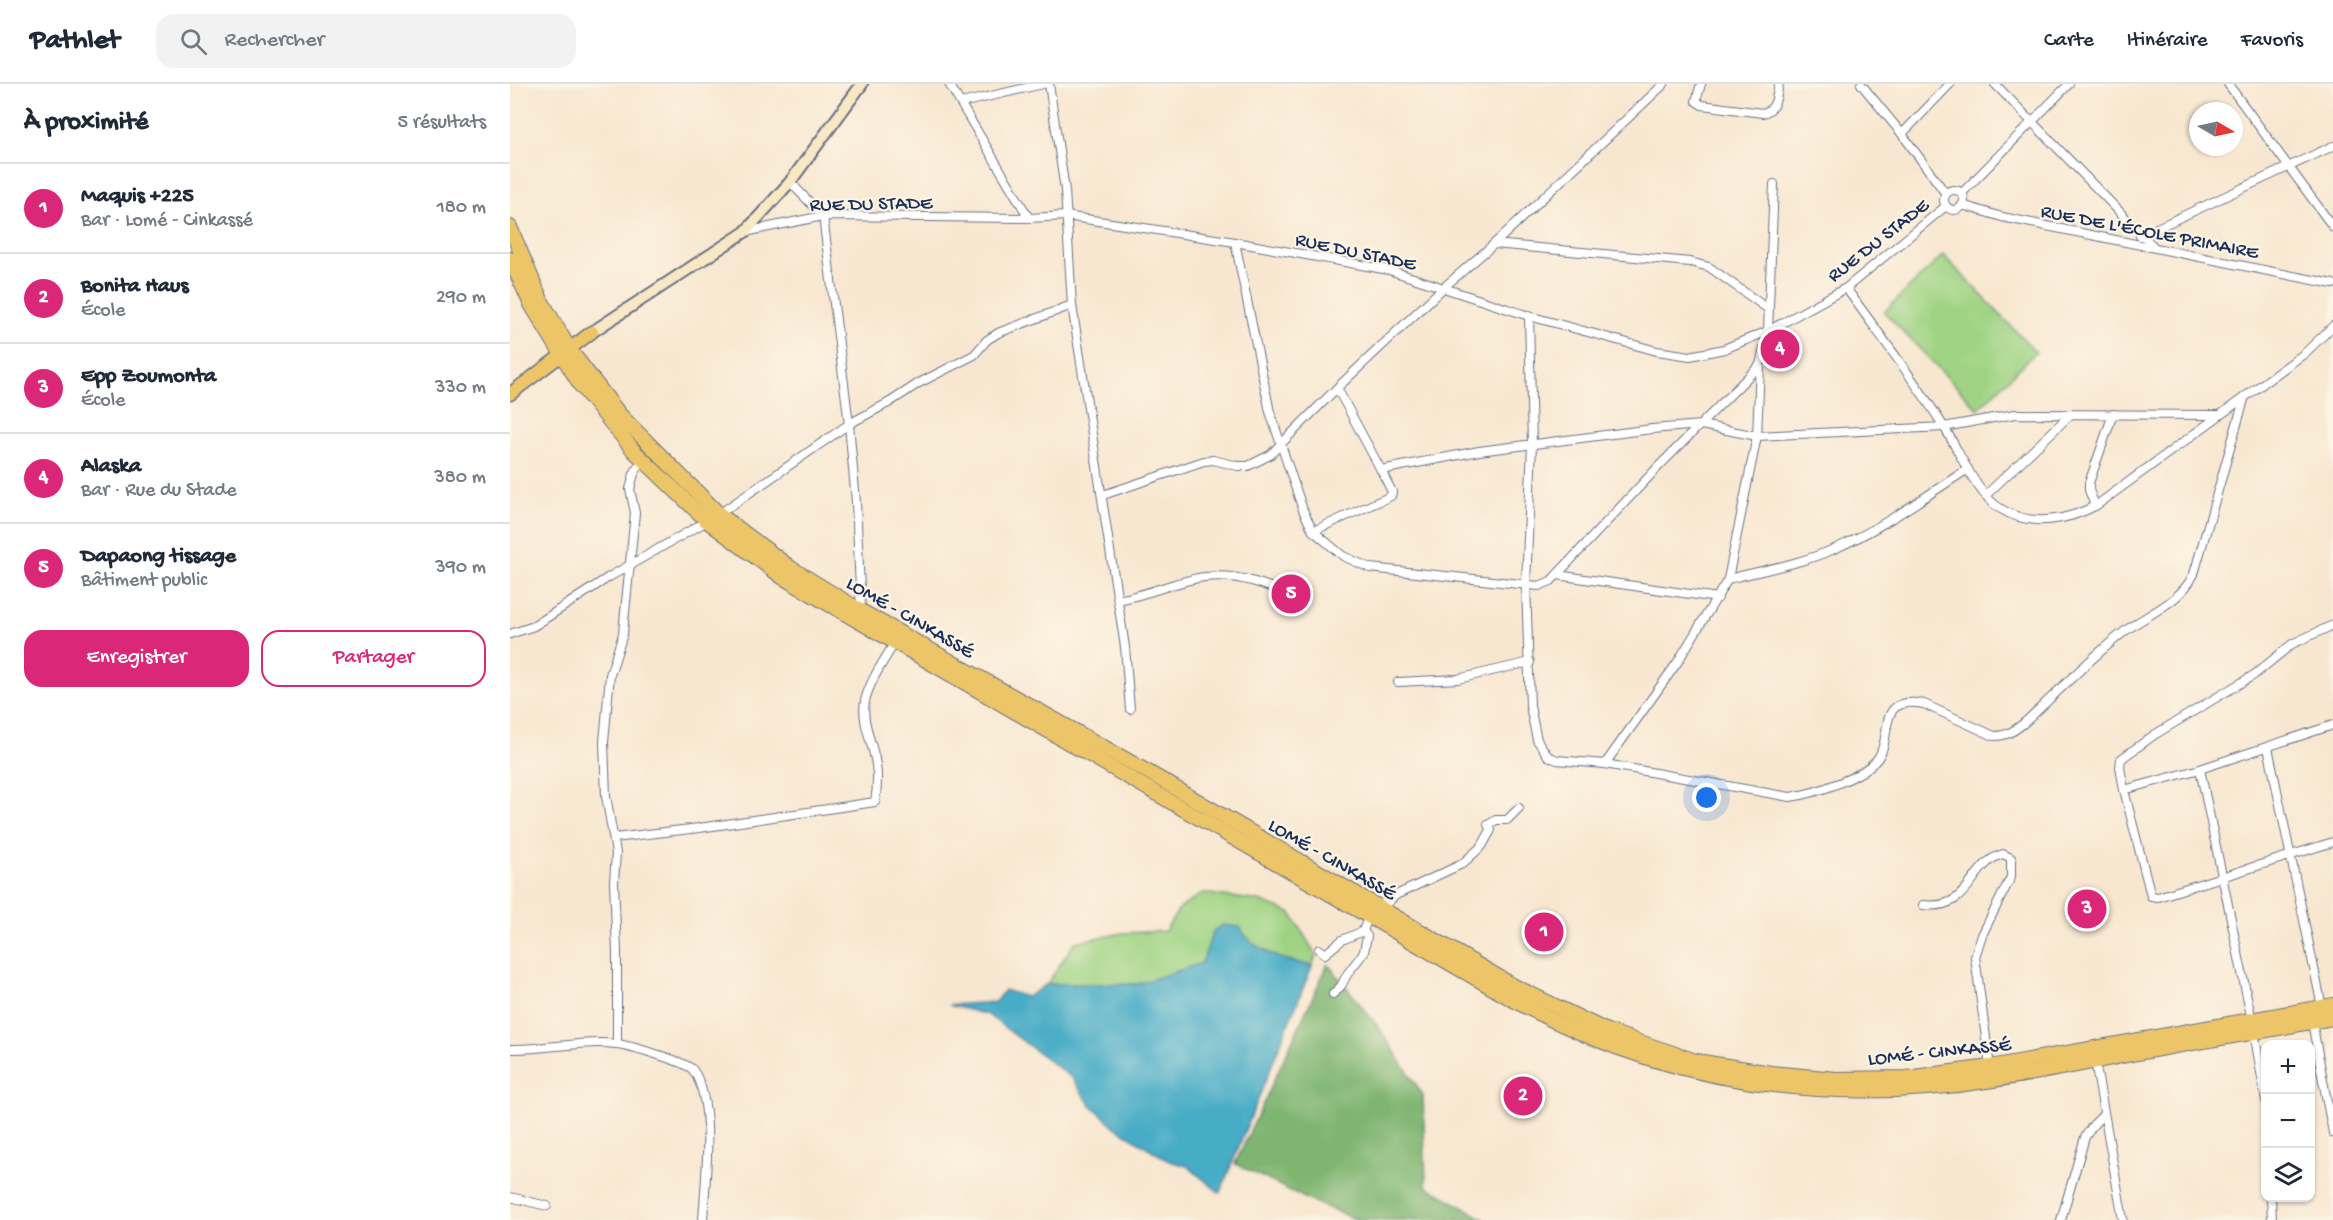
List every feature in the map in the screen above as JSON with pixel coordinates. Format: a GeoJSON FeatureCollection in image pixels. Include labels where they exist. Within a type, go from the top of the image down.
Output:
{"type":"FeatureCollection","features":[{"type":"Feature","properties":{"kind":"highway","name":"LOMÉ - CINKASSÉ"},"geometry":{"type":"LineString","coordinates":[[510,227],[541,300],[593,402],[643,458],[782,577],[859,615],[1148,772],[1540,1014],[1602,1043],[1770,1085],[1836,1091],[1908,1089],[1992,1080],[2095,1061],[2159,1043]]}},
{"type":"Feature","properties":{"kind":"highway","name":"LOMÉ - CINKASSÉ"},"geometry":{"type":"LineString","coordinates":[[510,259],[532,306],[565,350],[713,518]]}},
{"type":"Feature","properties":{"kind":"highway","name":"LOMÉ - CINKASSÉ"},"geometry":{"type":"LineString","coordinates":[[859,615],[895,642],[1371,910]]}},
{"type":"Feature","properties":{"kind":"highway","name":"LOMÉ - CINKASSÉ"},"geometry":{"type":"LineString","coordinates":[[1695,1067],[1836,1079],[1906,1078],[2159,1043],[2253,1026],[2327,1006]]}},
{"type":"Feature","properties":{"kind":"highway","name":"LOMÉ - CINKASSÉ"},"geometry":{"type":"LineString","coordinates":[[2253,1026],[2312,1022],[2333,1018]]}},
{"type":"Feature","properties":{"kind":"main road"},"geometry":{"type":"LineString","coordinates":[[510,386],[592,332]]}},
{"type":"Feature","properties":{"kind":"main road"},"geometry":{"type":"LineString","coordinates":[[510,394],[565,350]]}},
{"type":"Feature","properties":{"kind":"street"},"geometry":{"type":"LineString","coordinates":[[592,332],[745,232],[790,182],[862,84]]}},
{"type":"Feature","properties":{"kind":"street"},"geometry":{"type":"LineString","coordinates":[[949,84],[1029,218]]}},
{"type":"Feature","properties":{"kind":"street"},"geometry":{"type":"LineString","coordinates":[[961,103],[1043,84]]}},
{"type":"Feature","properties":{"kind":"street"},"geometry":{"type":"LineString","coordinates":[[1049,84],[1062,162],[1072,305],[1128,667],[1130,709]]}},
{"type":"Feature","properties":{"kind":"street"},"geometry":{"type":"LineString","coordinates":[[1103,495],[1204,461],[1213,460],[1248,466],[1270,455],[1443,288],[1494,244],[1664,84]]}},
{"type":"Feature","properties":{"kind":"street"},"geometry":{"type":"LineString","coordinates":[[1701,84],[1696,101],[1702,105],[1762,113],[1768,112],[1774,105],[1779,84]]}},
{"type":"Feature","properties":{"kind":"street"},"geometry":{"type":"LineString","coordinates":[[1861,84],[1902,134],[1946,194]]}},
{"type":"Feature","properties":{"kind":"street"},"geometry":{"type":"LineString","coordinates":[[1902,134],[1950,84]]}},
{"type":"Feature","properties":{"kind":"street"},"geometry":{"type":"LineString","coordinates":[[1995,84],[2154,248]]}},
{"type":"Feature","properties":{"kind":"street"},"geometry":{"type":"LineString","coordinates":[[1961,194],[2069,84]]}},
{"type":"Feature","properties":{"kind":"street"},"geometry":{"type":"LineString","coordinates":[[2228,84],[2333,227]]}},
{"type":"Feature","properties":{"kind":"street"},"geometry":{"type":"LineString","coordinates":[[2140,236],[2333,146]]}},
{"type":"Feature","properties":{"kind":"street"},"geometry":{"type":"LineString","coordinates":[[790,182],[823,216],[849,424],[856,502],[859,615]]}},
{"type":"Feature","properties":{"kind":"street"},"geometry":{"type":"LineString","coordinates":[[1605,764],[1673,668],[1728,579],[1757,436],[1760,365],[1768,331],[1774,184]]}},
{"type":"Feature","properties":{"kind":"street"},"geometry":{"type":"LineString","coordinates":[[1955,191],[1961,194],[1962,205],[1954,210],[1946,206],[1944,200],[1946,194],[1955,191]]}},
{"type":"Feature","properties":{"kind":"street","name":"RUE DE L'ÉCOLE PRIMAIRE"},"geometry":{"type":"LineString","coordinates":[[1962,205],[2002,217],[2333,284]]}},
{"type":"Feature","properties":{"kind":"street","name":"RUE DU STADE"},"geometry":{"type":"LineString","coordinates":[[745,232],[823,216],[1029,218],[1066,216],[1235,242],[1389,270],[1529,316],[1664,353],[1690,356],[1724,350],[1768,331],[1846,288],[1946,206]]}},
{"type":"Feature","properties":{"kind":"street"},"geometry":{"type":"LineString","coordinates":[[1235,242],[1270,412],[1303,510],[1313,531],[1343,556],[1370,568],[1544,585],[1557,575],[1659,466],[1760,365]]}},
{"type":"Feature","properties":{"kind":"street"},"geometry":{"type":"LineString","coordinates":[[1494,244],[1690,262],[1716,271],[1768,309]]}},
{"type":"Feature","properties":{"kind":"street"},"geometry":{"type":"LineString","coordinates":[[1846,288],[1944,427],[1986,495],[1992,502],[2009,513],[2044,520],[2064,519],[2094,506],[2305,353],[2333,326]]}},
{"type":"Feature","properties":{"kind":"street"},"geometry":{"type":"LineString","coordinates":[[510,634],[534,626],[609,577],[713,518],[849,424],[919,383],[974,355],[987,340],[998,333],[1072,305]]}},
{"type":"Feature","properties":{"kind":"street"},"geometry":{"type":"LineString","coordinates":[[1529,316],[1532,445],[1526,584],[1530,706],[1533,728],[1542,750],[1548,756],[1563,761],[1605,764],[1791,796],[1816,792],[1870,765],[1882,750],[1889,716],[1902,704],[1912,702],[1924,704],[1994,736],[2011,733],[2121,634],[2180,596],[2194,574],[2245,396]]}},
{"type":"Feature","properties":{"kind":"street"},"geometry":{"type":"LineString","coordinates":[[1313,531],[1391,496],[1392,492],[1337,388]]}},
{"type":"Feature","properties":{"kind":"street"},"geometry":{"type":"LineString","coordinates":[[1382,470],[1479,451],[1701,425],[1757,436],[1944,427],[2015,414],[2219,415]]}},
{"type":"Feature","properties":{"kind":"street"},"geometry":{"type":"LineString","coordinates":[[2094,506],[2089,483],[2113,414]]}},
{"type":"Feature","properties":{"kind":"street"},"geometry":{"type":"LineString","coordinates":[[1986,495],[2070,415]]}},
{"type":"Feature","properties":{"kind":"street"},"geometry":{"type":"LineString","coordinates":[[617,1044],[614,882],[616,853],[606,796],[604,741],[610,675],[623,634],[635,513],[630,489],[634,474],[643,458]]}},
{"type":"Feature","properties":{"kind":"street"},"geometry":{"type":"LineString","coordinates":[[1728,579],[1817,556],[1848,543],[1968,469]]}},
{"type":"Feature","properties":{"kind":"street"},"geometry":{"type":"LineString","coordinates":[[1118,600],[1145,595],[1181,581],[1210,575],[1231,576],[1275,588],[1285,593],[1299,607]]}},
{"type":"Feature","properties":{"kind":"street"},"geometry":{"type":"LineString","coordinates":[[1557,575],[1718,598]]}},
{"type":"Feature","properties":{"kind":"street"},"geometry":{"type":"LineString","coordinates":[[2333,625],[2292,644],[2253,675],[2124,756],[2120,763],[2124,790],[2151,896],[2158,897],[2333,842]]}},
{"type":"Feature","properties":{"kind":"street"},"geometry":{"type":"LineString","coordinates":[[614,838],[875,802],[877,767],[864,721],[865,702],[869,688],[895,642]]}},
{"type":"Feature","properties":{"kind":"street"},"geometry":{"type":"LineString","coordinates":[[1398,682],[1458,679],[1530,662]]}},
{"type":"Feature","properties":{"kind":"street"},"geometry":{"type":"LineString","coordinates":[[2124,790],[2200,769],[2333,725]]}},
{"type":"Feature","properties":{"kind":"street"},"geometry":{"type":"LineString","coordinates":[[2268,747],[2327,1006]]}},
{"type":"Feature","properties":{"kind":"street"},"geometry":{"type":"LineString","coordinates":[[2200,769],[2253,1026],[2264,1094]]}},
{"type":"Feature","properties":{"kind":"street"},"geometry":{"type":"LineString","coordinates":[[1333,994],[1341,986],[1347,972],[1364,952],[1367,936],[1364,931],[1371,910],[1387,903],[1396,895],[1462,864],[1482,846],[1491,830],[1488,825],[1496,820],[1507,820],[1519,808]]}},
{"type":"Feature","properties":{"kind":"street"},"geometry":{"type":"LineString","coordinates":[[1923,905],[1944,905],[1953,901],[1993,859],[2003,854],[2011,858],[2011,877],[1982,935],[1975,957],[1990,1066]]}},
{"type":"Feature","properties":{"kind":"street"},"geometry":{"type":"LineString","coordinates":[[1319,949],[1325,954],[1342,940],[1364,931]]}},
{"type":"Feature","properties":{"kind":"street"},"geometry":{"type":"LineString","coordinates":[[2312,1022],[2333,1133]]}},
{"type":"Feature","properties":{"kind":"street"},"geometry":{"type":"LineString","coordinates":[[510,1049],[617,1044],[676,1060],[692,1069],[698,1082],[707,1123],[703,1220]]}},
{"type":"Feature","properties":{"kind":"street"},"geometry":{"type":"LineString","coordinates":[[2095,1061],[2123,1220]]}},
{"type":"Feature","properties":{"kind":"street"},"geometry":{"type":"LineString","coordinates":[[2061,1220],[2085,1137],[2103,1115]]}},
{"type":"Feature","properties":{"kind":"street"},"geometry":{"type":"LineString","coordinates":[[510,1197],[547,1206]]}},
{"type":"Feature","properties":{"kind":"street"},"geometry":{"type":"LineString","coordinates":[[2271,1202],[2272,1220]]}},
{"type":"Feature","properties":{"kind":"green space"},"geometry":{"type":"Polygon","coordinates":[[[1943,255],[2036,352],[1978,409],[1884,312],[1943,255]]]}},
{"type":"Feature","properties":{"kind":"green space"},"geometry":{"type":"Polygon","coordinates":[[[1203,893],[1259,901],[1291,913],[1316,955],[1312,966],[1278,958],[1246,939],[1213,932],[1202,963],[1138,984],[1047,984],[1075,942],[1123,933],[1165,931],[1179,909],[1203,893]]]}},
{"type":"Feature","properties":{"kind":"green space"},"geometry":{"type":"Polygon","coordinates":[[[1328,964],[1379,1028],[1423,1095],[1426,1186],[1486,1220],[1357,1220],[1309,1200],[1235,1164],[1328,964]]]}},
{"type":"Feature","properties":{"kind":"water"},"geometry":{"type":"Polygon","coordinates":[[[1222,925],[1240,927],[1253,943],[1271,954],[1312,966],[1220,1193],[1187,1166],[1169,1161],[1115,1127],[1089,1103],[1072,1078],[988,1015],[949,1005],[995,1002],[1004,990],[1027,997],[1047,984],[1138,984],[1202,963],[1213,932],[1222,925]]]}},
{"type":"Feature","properties":{"kind":"place","name":"Alaska"},"geometry":{"type":"Point","coordinates":[1780,349]}},
{"type":"Feature","properties":{"kind":"place","name":"Dapaong tissage"},"geometry":{"type":"Point","coordinates":[1291,594]}},
{"type":"Feature","properties":{"kind":"place","name":"Epp Zoumonta"},"geometry":{"type":"Point","coordinates":[2087,909]}},
{"type":"Feature","properties":{"kind":"place","name":"Maquis +225"},"geometry":{"type":"Point","coordinates":[1544,932]}},
{"type":"Feature","properties":{"kind":"place","name":"Bonita Haus"},"geometry":{"type":"Point","coordinates":[1523,1096]}}]}
